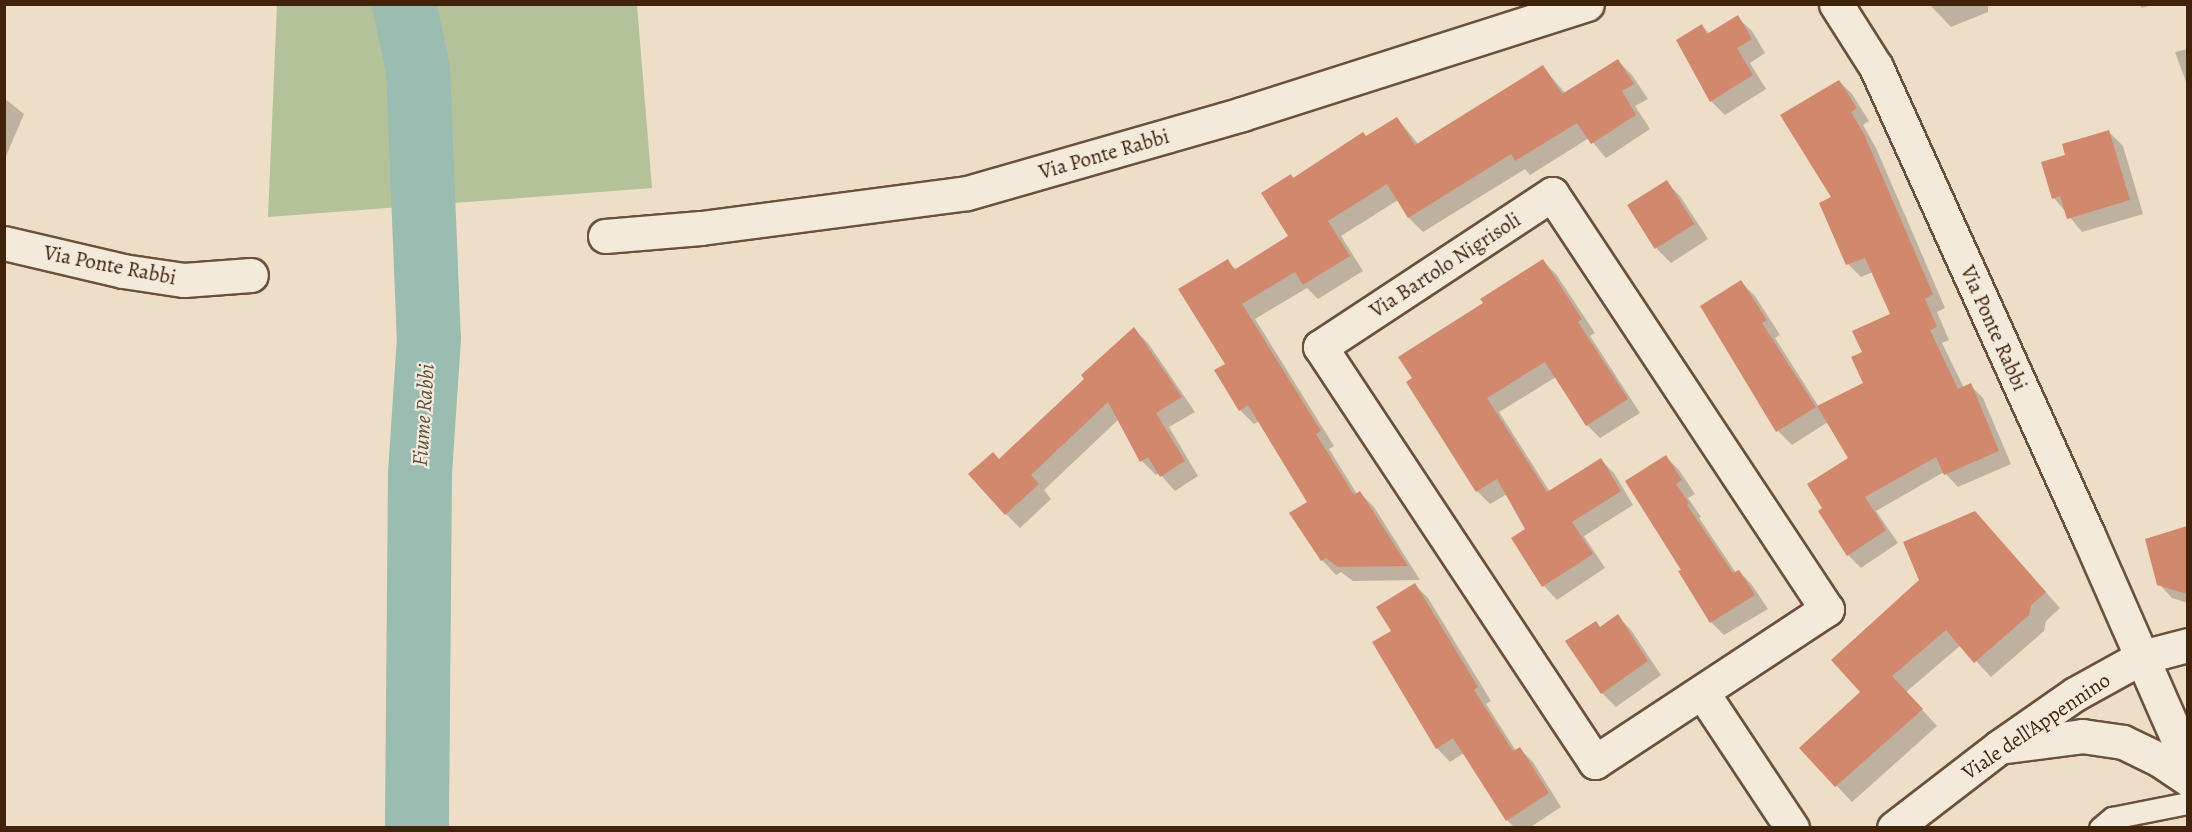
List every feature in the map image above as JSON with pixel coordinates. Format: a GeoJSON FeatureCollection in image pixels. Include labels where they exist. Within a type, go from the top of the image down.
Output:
{"type":"FeatureCollection","features":[{"type":"Feature","properties":{"kind":"street","name":"Via Ponte Rabbi"},"geometry":{"type":"LineString","coordinates":[[605,236],[701,228],[968,193],[1242,114],[1587,4]]}},
{"type":"Feature","properties":{"kind":"street","name":"Via Ponte Rabbi"},"geometry":{"type":"LineString","coordinates":[[1836,4],[1881,78],[2142,657],[2187,762]]}},
{"type":"Feature","properties":{"kind":"street","name":"Via Bartolo Nigrisoli"},"geometry":{"type":"LineString","coordinates":[[1552,194],[1827,609],[1702,692],[1595,762],[1320,347],[1552,194]]}},
{"type":"Feature","properties":{"kind":"street","name":"Via Ponte Rabbi"},"geometry":{"type":"LineString","coordinates":[[4,243],[123,271],[184,280],[251,274]]}},
{"type":"Feature","properties":{"kind":"street","name":"Viale dell'Appennino"},"geometry":{"type":"LineString","coordinates":[[1894,828],[1999,747],[2075,694],[2142,657],[2187,645]]}},
{"type":"Feature","properties":{"kind":"street"},"geometry":{"type":"LineString","coordinates":[[1702,692],[1792,828]]}},
{"type":"Feature","properties":{"kind":"street"},"geometry":{"type":"LineString","coordinates":[[1999,747],[2082,736],[2123,742],[2160,760],[2187,779]]}},
{"type":"Feature","properties":{"kind":"lane"},"geometry":{"type":"LineString","coordinates":[[2100,828],[2112,819],[2187,803]]}},
{"type":"Feature","properties":{"kind":"green space"},"geometry":{"type":"Polygon","coordinates":[[[277,5],[637,5],[652,188],[268,217],[277,5]]]}},
{"type":"Feature","properties":{"kind":"building"},"geometry":{"type":"Polygon","coordinates":[[[1738,15],[1752,39],[1737,48],[1753,75],[1710,102],[1676,40],[1702,24],[1707,34],[1738,15]]]}},
{"type":"Feature","properties":{"kind":"building"},"geometry":{"type":"Polygon","coordinates":[[[1618,59],[1634,84],[1622,91],[1636,115],[1591,144],[1577,123],[1515,161],[1511,154],[1408,218],[1387,184],[1328,221],[1350,256],[1303,285],[1295,272],[1242,304],[1321,431],[1316,434],[1354,495],[1360,491],[1408,566],[1338,567],[1326,558],[1321,561],[1289,513],[1307,502],[1248,405],[1239,411],[1214,370],[1225,364],[1178,289],[1228,259],[1234,270],[1288,236],[1261,193],[1291,174],[1293,178],[1363,132],[1366,136],[1397,117],[1415,145],[1543,65],[1562,94],[1618,59]]]}},
{"type":"Feature","properties":{"kind":"building"},"geometry":{"type":"Polygon","coordinates":[[[1839,80],[1857,108],[1851,112],[1864,134],[1933,294],[1925,299],[1937,327],[1930,330],[1958,389],[1971,383],[1999,451],[1944,475],[1936,457],[1865,497],[1886,530],[1847,556],[1818,511],[1822,508],[1807,484],[1848,458],[1817,406],[1863,383],[1851,357],[1862,352],[1852,331],[1890,314],[1865,258],[1846,265],[1819,203],[1831,197],[1780,115],[1839,80]]]}},
{"type":"Feature","properties":{"kind":"building"},"geometry":{"type":"Polygon","coordinates":[[[2109,130],[2130,200],[2067,219],[2060,196],[2052,199],[2041,162],[2065,155],[2062,144],[2109,130]]]}},
{"type":"Feature","properties":{"kind":"building"},"geometry":{"type":"Polygon","coordinates":[[[1667,180],[1695,224],[1655,249],[1627,205],[1667,180]]]}},
{"type":"Feature","properties":{"kind":"building"},"geometry":{"type":"Polygon","coordinates":[[[1543,259],[1582,319],[1578,322],[1628,399],[1586,426],[1545,362],[1487,398],[1547,492],[1601,458],[1621,491],[1572,522],[1593,554],[1542,587],[1511,538],[1525,529],[1497,479],[1476,492],[1406,382],[1412,378],[1398,357],[1483,303],[1480,299],[1543,259]]]}},
{"type":"Feature","properties":{"kind":"building"},"geometry":{"type":"Polygon","coordinates":[[[1741,280],[1767,320],[1762,323],[1816,407],[1776,432],[1700,306],[1741,280]]]}},
{"type":"Feature","properties":{"kind":"building"},"geometry":{"type":"Polygon","coordinates":[[[1134,327],[1182,397],[1156,413],[1185,461],[1160,477],[1148,457],[1140,462],[1108,402],[1031,475],[1039,484],[1005,515],[968,474],[993,452],[999,459],[1084,379],[1081,375],[1134,327]]]}},
{"type":"Feature","properties":{"kind":"building"},"geometry":{"type":"Polygon","coordinates":[[[1666,455],[1682,480],[1676,484],[1689,503],[1687,505],[1733,573],[1739,570],[1755,595],[1710,623],[1678,571],[1681,570],[1625,481],[1666,455]]]}},
{"type":"Feature","properties":{"kind":"building"},"geometry":{"type":"Polygon","coordinates":[[[1975,511],[2046,592],[2031,605],[2029,615],[1974,663],[1946,630],[1892,676],[1923,709],[1835,787],[1799,748],[1860,692],[1831,660],[1919,580],[1903,542],[1975,511]]]}},
{"type":"Feature","properties":{"kind":"building"},"geometry":{"type":"Polygon","coordinates":[[[2187,526],[2187,594],[2157,585],[2145,539],[2187,526]]]}},
{"type":"Feature","properties":{"kind":"building"},"geometry":{"type":"Polygon","coordinates":[[[1415,583],[1478,687],[1474,690],[1513,751],[1520,747],[1549,793],[1506,821],[1453,738],[1436,749],[1372,642],[1391,631],[1376,607],[1415,583]]]}},
{"type":"Feature","properties":{"kind":"building"},"geometry":{"type":"Polygon","coordinates":[[[1618,614],[1648,661],[1601,694],[1565,641],[1596,621],[1600,627],[1618,614]]]}},
{"type":"Feature","properties":{"kind":"waterway","name":"Fiume Rabbi"},"geometry":{"type":"LineString","coordinates":[[404,4],[418,69],[429,338],[420,475],[417,828]]}}]}
